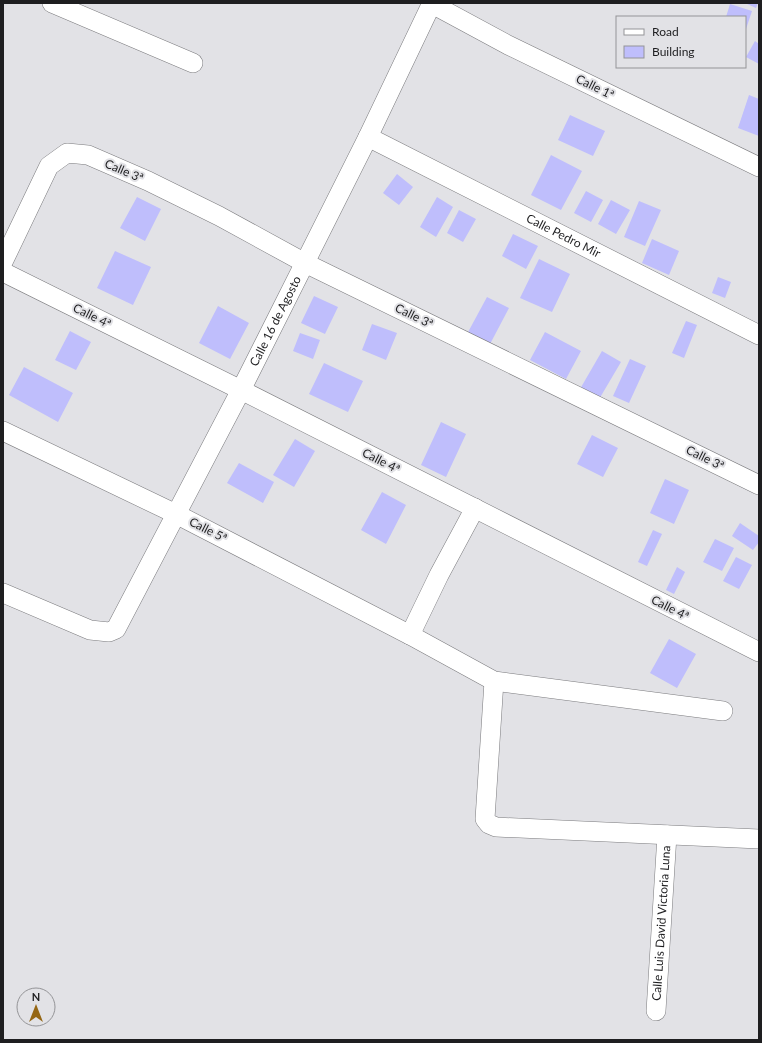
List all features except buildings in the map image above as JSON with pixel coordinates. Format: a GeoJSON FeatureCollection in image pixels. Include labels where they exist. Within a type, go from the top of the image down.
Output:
{"type":"FeatureCollection","features":[{"type":"Feature","properties":{"kind":"street"},"geometry":{"type":"LineString","coordinates":[[52,3],[193,63]]}},
{"type":"Feature","properties":{"kind":"street","name":"Calle 16 de Agosto"},"geometry":{"type":"LineString","coordinates":[[3,593],[90,630],[108,632],[116,629],[241,390],[368,137],[432,4]]}},
{"type":"Feature","properties":{"kind":"street","name":"Calle 1ª"},"geometry":{"type":"LineString","coordinates":[[432,4],[508,45],[759,167]]}},
{"type":"Feature","properties":{"kind":"street","name":"Calle Pedro Mir"},"geometry":{"type":"LineString","coordinates":[[368,137],[759,335]]}},
{"type":"Feature","properties":{"kind":"street","name":"Calle 3ª"},"geometry":{"type":"LineString","coordinates":[[3,262],[49,166],[67,152],[88,155],[148,181],[219,216],[305,263],[759,485]]}},
{"type":"Feature","properties":{"kind":"street","name":"Calle 4ª"},"geometry":{"type":"LineString","coordinates":[[3,272],[241,390],[759,652]]}},
{"type":"Feature","properties":{"kind":"street","name":"Calle 5ª"},"geometry":{"type":"LineString","coordinates":[[3,431],[176,514],[410,635],[494,681]]}},
{"type":"Feature","properties":{"kind":"street"},"geometry":{"type":"LineString","coordinates":[[410,635],[439,575],[475,508]]}},
{"type":"Feature","properties":{"kind":"street"},"geometry":{"type":"LineString","coordinates":[[723,711],[494,681],[485,819],[489,824],[496,827],[759,840]]}},
{"type":"Feature","properties":{"kind":"street","name":"Calle Luis David Victoria Luna"},"geometry":{"type":"LineString","coordinates":[[656,1011],[667,835]]}}]}
